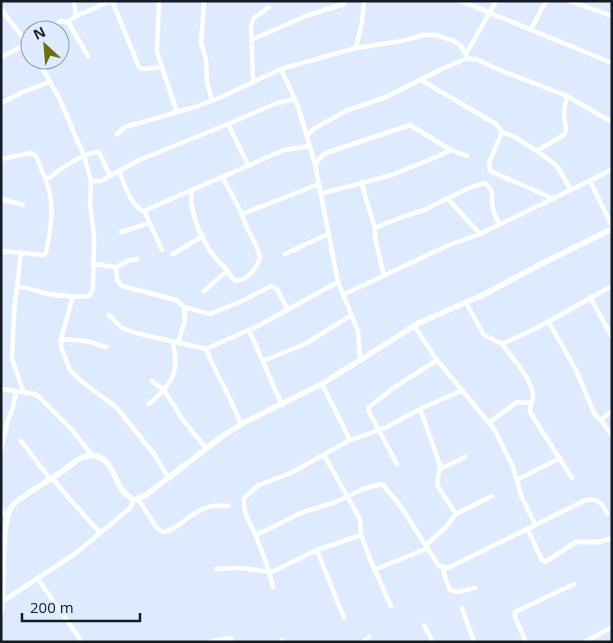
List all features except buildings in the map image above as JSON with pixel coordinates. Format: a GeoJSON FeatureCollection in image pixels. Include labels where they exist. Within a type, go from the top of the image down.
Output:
{"type":"FeatureCollection","features":[{"type":"Feature","properties":{"kind":"street"},"geometry":{"type":"LineString","coordinates":[[74,1],[76,16]]}},
{"type":"Feature","properties":{"kind":"street"},"geometry":{"type":"LineString","coordinates":[[70,20],[76,16],[112,1],[140,66],[143,69],[161,67]]}},
{"type":"Feature","properties":{"kind":"street"},"geometry":{"type":"LineString","coordinates":[[159,1],[156,46],[176,112]]}},
{"type":"Feature","properties":{"kind":"street"},"geometry":{"type":"LineString","coordinates":[[204,1],[201,42],[206,59],[207,82],[212,101]]}},
{"type":"Feature","properties":{"kind":"street"},"geometry":{"type":"LineString","coordinates":[[356,48],[364,1]]}},
{"type":"Feature","properties":{"kind":"street"},"geometry":{"type":"LineString","coordinates":[[461,1],[612,63]]}},
{"type":"Feature","properties":{"kind":"street"},"geometry":{"type":"LineString","coordinates":[[306,136],[315,128],[348,110],[386,97],[467,56],[496,1]]}},
{"type":"Feature","properties":{"kind":"street"},"geometry":{"type":"LineString","coordinates":[[531,29],[546,1]]}},
{"type":"Feature","properties":{"kind":"street"},"geometry":{"type":"LineString","coordinates":[[569,1],[612,16]]}},
{"type":"Feature","properties":{"kind":"street"},"geometry":{"type":"LineString","coordinates":[[251,40],[306,16],[344,4]]}},
{"type":"Feature","properties":{"kind":"street"},"geometry":{"type":"LineString","coordinates":[[253,82],[251,25],[259,14],[269,7]]}},
{"type":"Feature","properties":{"kind":"street"},"geometry":{"type":"LineString","coordinates":[[1,9],[20,33]]}},
{"type":"Feature","properties":{"kind":"street"},"geometry":{"type":"LineString","coordinates":[[70,25],[88,56]]}},
{"type":"Feature","properties":{"kind":"street"},"geometry":{"type":"LineString","coordinates":[[117,134],[132,124],[212,101],[281,69],[356,48],[402,41],[430,34],[454,41],[467,56],[567,96],[612,122]]}},
{"type":"Feature","properties":{"kind":"street"},"geometry":{"type":"LineString","coordinates":[[1,57],[20,48]]}},
{"type":"Feature","properties":{"kind":"street"},"geometry":{"type":"LineString","coordinates":[[281,69],[295,99],[316,164],[320,194],[338,282],[352,315],[359,338],[360,358]]}},
{"type":"Feature","properties":{"kind":"street"},"geometry":{"type":"LineString","coordinates":[[17,286],[31,288],[46,294],[87,296],[92,293],[94,236],[90,204],[91,181],[84,156],[60,100],[43,70]]}},
{"type":"Feature","properties":{"kind":"street"},"geometry":{"type":"LineString","coordinates":[[421,80],[496,124],[502,132],[513,136],[537,151],[557,166],[571,190]]}},
{"type":"Feature","properties":{"kind":"street"},"geometry":{"type":"LineString","coordinates":[[1,103],[50,82]]}},
{"type":"Feature","properties":{"kind":"street"},"geometry":{"type":"LineString","coordinates":[[537,151],[564,134],[566,130],[565,104],[567,96]]}},
{"type":"Feature","properties":{"kind":"street"},"geometry":{"type":"LineString","coordinates":[[91,181],[100,181],[137,162],[277,102],[295,99]]}},
{"type":"Feature","properties":{"kind":"street"},"geometry":{"type":"LineString","coordinates":[[228,124],[248,165]]}},
{"type":"Feature","properties":{"kind":"street"},"geometry":{"type":"LineString","coordinates":[[316,164],[323,155],[329,152],[410,125],[451,150],[467,156]]}},
{"type":"Feature","properties":{"kind":"street"},"geometry":{"type":"LineString","coordinates":[[502,132],[489,163],[490,171],[554,199]]}},
{"type":"Feature","properties":{"kind":"street"},"geometry":{"type":"LineString","coordinates":[[145,212],[222,176],[284,150],[310,146]]}},
{"type":"Feature","properties":{"kind":"street"},"geometry":{"type":"LineString","coordinates":[[320,194],[392,175],[451,150]]}},
{"type":"Feature","properties":{"kind":"street"},"geometry":{"type":"LineString","coordinates":[[45,178],[53,177],[60,170],[84,156],[99,152],[110,176]]}},
{"type":"Feature","properties":{"kind":"street"},"geometry":{"type":"LineString","coordinates":[[1,159],[31,153],[36,156],[45,178],[53,220],[44,255],[1,251]]}},
{"type":"Feature","properties":{"kind":"street"},"geometry":{"type":"LineString","coordinates":[[343,295],[449,245],[480,234],[612,169]]}},
{"type":"Feature","properties":{"kind":"street"},"geometry":{"type":"LineString","coordinates":[[119,171],[133,203],[138,209],[145,212],[162,250]]}},
{"type":"Feature","properties":{"kind":"street"},"geometry":{"type":"LineString","coordinates":[[191,191],[194,216],[202,236],[217,261],[232,279],[239,281],[254,271],[260,258],[258,250],[246,228],[242,214],[222,176]]}},
{"type":"Feature","properties":{"kind":"street"},"geometry":{"type":"LineString","coordinates":[[3,601],[76,553],[130,508],[136,499],[146,495],[206,448],[241,425],[322,384],[360,358],[432,316],[466,303],[612,228],[590,181]]}},
{"type":"Feature","properties":{"kind":"street"},"geometry":{"type":"LineString","coordinates":[[361,182],[375,228],[375,238],[384,276]]}},
{"type":"Feature","properties":{"kind":"street"},"geometry":{"type":"LineString","coordinates":[[242,214],[319,184]]}},
{"type":"Feature","properties":{"kind":"street"},"geometry":{"type":"LineString","coordinates":[[375,228],[448,199],[478,184],[487,184],[492,190],[493,209],[499,224]]}},
{"type":"Feature","properties":{"kind":"street"},"geometry":{"type":"LineString","coordinates":[[1,198],[23,205]]}},
{"type":"Feature","properties":{"kind":"street"},"geometry":{"type":"LineString","coordinates":[[448,199],[480,234]]}},
{"type":"Feature","properties":{"kind":"street"},"geometry":{"type":"LineString","coordinates":[[120,232],[150,223]]}},
{"type":"Feature","properties":{"kind":"street"},"geometry":{"type":"LineString","coordinates":[[285,254],[328,234]]}},
{"type":"Feature","properties":{"kind":"street"},"geometry":{"type":"LineString","coordinates":[[173,254],[202,236]]}},
{"type":"Feature","properties":{"kind":"street"},"geometry":{"type":"LineString","coordinates":[[21,252],[12,359],[24,393]]}},
{"type":"Feature","properties":{"kind":"street"},"geometry":{"type":"LineString","coordinates":[[93,264],[116,267],[137,259]]}},
{"type":"Feature","properties":{"kind":"street"},"geometry":{"type":"LineString","coordinates":[[116,267],[117,280],[122,286],[176,300],[184,307],[210,314],[242,301],[271,286],[277,289],[288,310]]}},
{"type":"Feature","properties":{"kind":"street"},"geometry":{"type":"LineString","coordinates":[[204,291],[227,271]]}},
{"type":"Feature","properties":{"kind":"street"},"geometry":{"type":"LineString","coordinates":[[109,315],[122,328],[136,333],[206,349],[249,330],[338,282]]}},
{"type":"Feature","properties":{"kind":"street"},"geometry":{"type":"LineString","coordinates":[[502,344],[612,286]]}},
{"type":"Feature","properties":{"kind":"street"},"geometry":{"type":"LineString","coordinates":[[73,296],[61,339],[61,347],[70,370],[81,381],[118,408],[154,454],[168,477]]}},
{"type":"Feature","properties":{"kind":"street"},"geometry":{"type":"LineString","coordinates":[[590,297],[612,337]]}},
{"type":"Feature","properties":{"kind":"street"},"geometry":{"type":"LineString","coordinates":[[466,303],[484,334],[502,344],[526,376],[533,395],[530,412],[572,478]]}},
{"type":"Feature","properties":{"kind":"street"},"geometry":{"type":"LineString","coordinates":[[178,343],[185,320],[184,307]]}},
{"type":"Feature","properties":{"kind":"street"},"geometry":{"type":"LineString","coordinates":[[262,361],[305,344],[352,315]]}},
{"type":"Feature","properties":{"kind":"street"},"geometry":{"type":"LineString","coordinates":[[548,321],[576,370],[595,415],[601,420],[612,436]]}},
{"type":"Feature","properties":{"kind":"street"},"geometry":{"type":"LineString","coordinates":[[414,326],[438,360],[490,422],[507,453],[522,498],[535,524]]}},
{"type":"Feature","properties":{"kind":"street"},"geometry":{"type":"LineString","coordinates":[[249,330],[282,405]]}},
{"type":"Feature","properties":{"kind":"street"},"geometry":{"type":"LineString","coordinates":[[61,339],[86,341],[106,347]]}},
{"type":"Feature","properties":{"kind":"street"},"geometry":{"type":"LineString","coordinates":[[149,404],[164,390],[174,375],[176,360],[172,341]]}},
{"type":"Feature","properties":{"kind":"street"},"geometry":{"type":"LineString","coordinates":[[206,349],[214,369],[236,410],[241,425]]}},
{"type":"Feature","properties":{"kind":"street"},"geometry":{"type":"LineString","coordinates":[[397,464],[369,413],[369,407],[395,387],[438,360]]}},
{"type":"Feature","properties":{"kind":"street"},"geometry":{"type":"LineString","coordinates":[[152,381],[164,390],[183,420],[206,448]]}},
{"type":"Feature","properties":{"kind":"street"},"geometry":{"type":"LineString","coordinates":[[322,384],[350,440]]}},
{"type":"Feature","properties":{"kind":"street"},"geometry":{"type":"LineString","coordinates":[[1,389],[16,393],[35,394],[44,401],[72,430],[92,455],[105,460],[123,491],[136,499],[157,528],[163,532],[174,528],[209,506],[228,506]]}},
{"type":"Feature","properties":{"kind":"street"},"geometry":{"type":"LineString","coordinates":[[273,586],[256,535],[248,518],[244,503],[246,495],[259,485],[291,473],[350,440],[378,431],[420,409],[463,390]]}},
{"type":"Feature","properties":{"kind":"street"},"geometry":{"type":"LineString","coordinates":[[1,450],[4,422],[13,407],[16,393]]}},
{"type":"Feature","properties":{"kind":"street"},"geometry":{"type":"LineString","coordinates":[[490,422],[517,402],[530,404]]}},
{"type":"Feature","properties":{"kind":"street"},"geometry":{"type":"LineString","coordinates":[[420,409],[437,455],[440,469],[437,479],[438,485],[456,514]]}},
{"type":"Feature","properties":{"kind":"street"},"geometry":{"type":"LineString","coordinates":[[601,420],[612,410]]}},
{"type":"Feature","properties":{"kind":"street"},"geometry":{"type":"LineString","coordinates":[[21,441],[100,533]]}},
{"type":"Feature","properties":{"kind":"street"},"geometry":{"type":"LineString","coordinates":[[1,613],[3,601],[2,536],[6,517],[13,505],[79,459],[92,455]]}},
{"type":"Feature","properties":{"kind":"street"},"geometry":{"type":"LineString","coordinates":[[324,455],[349,496],[360,519],[361,535],[374,570],[391,606]]}},
{"type":"Feature","properties":{"kind":"street"},"geometry":{"type":"LineString","coordinates":[[440,469],[465,457]]}},
{"type":"Feature","properties":{"kind":"street"},"geometry":{"type":"LineString","coordinates":[[517,480],[560,458]]}},
{"type":"Feature","properties":{"kind":"street"},"geometry":{"type":"LineString","coordinates":[[256,535],[309,510],[336,502],[374,485],[383,484],[399,504],[439,566],[448,568],[586,500],[599,501],[603,504],[607,514]]}},
{"type":"Feature","properties":{"kind":"street"},"geometry":{"type":"LineString","coordinates":[[374,570],[427,546],[456,514],[492,496]]}},
{"type":"Feature","properties":{"kind":"street"},"geometry":{"type":"LineString","coordinates":[[1,508],[6,517]]}},
{"type":"Feature","properties":{"kind":"street"},"geometry":{"type":"LineString","coordinates":[[527,528],[542,560],[545,562],[576,542],[594,543],[612,538]]}},
{"type":"Feature","properties":{"kind":"street"},"geometry":{"type":"LineString","coordinates":[[216,569],[241,568],[272,572],[318,550],[361,535]]}},
{"type":"Feature","properties":{"kind":"street"},"geometry":{"type":"LineString","coordinates":[[318,550],[344,618]]}},
{"type":"Feature","properties":{"kind":"street"},"geometry":{"type":"LineString","coordinates":[[443,568],[444,577],[450,590],[458,592],[475,588]]}},
{"type":"Feature","properties":{"kind":"street"},"geometry":{"type":"LineString","coordinates":[[38,579],[82,642]]}},
{"type":"Feature","properties":{"kind":"street"},"geometry":{"type":"LineString","coordinates":[[526,642],[515,617],[515,612],[574,584]]}},
{"type":"Feature","properties":{"kind":"street"},"geometry":{"type":"LineString","coordinates":[[462,608],[474,642]]}},
{"type":"Feature","properties":{"kind":"street"},"geometry":{"type":"LineString","coordinates":[[424,625],[433,642]]}},
{"type":"Feature","properties":{"kind":"street"},"geometry":{"type":"LineString","coordinates":[[585,642],[612,628]]}},
{"type":"Feature","properties":{"kind":"street"},"geometry":{"type":"LineString","coordinates":[[363,642],[369,637]]}},
{"type":"Feature","properties":{"kind":"street"},"geometry":{"type":"LineString","coordinates":[[210,642],[230,638],[233,642]]}}]}
